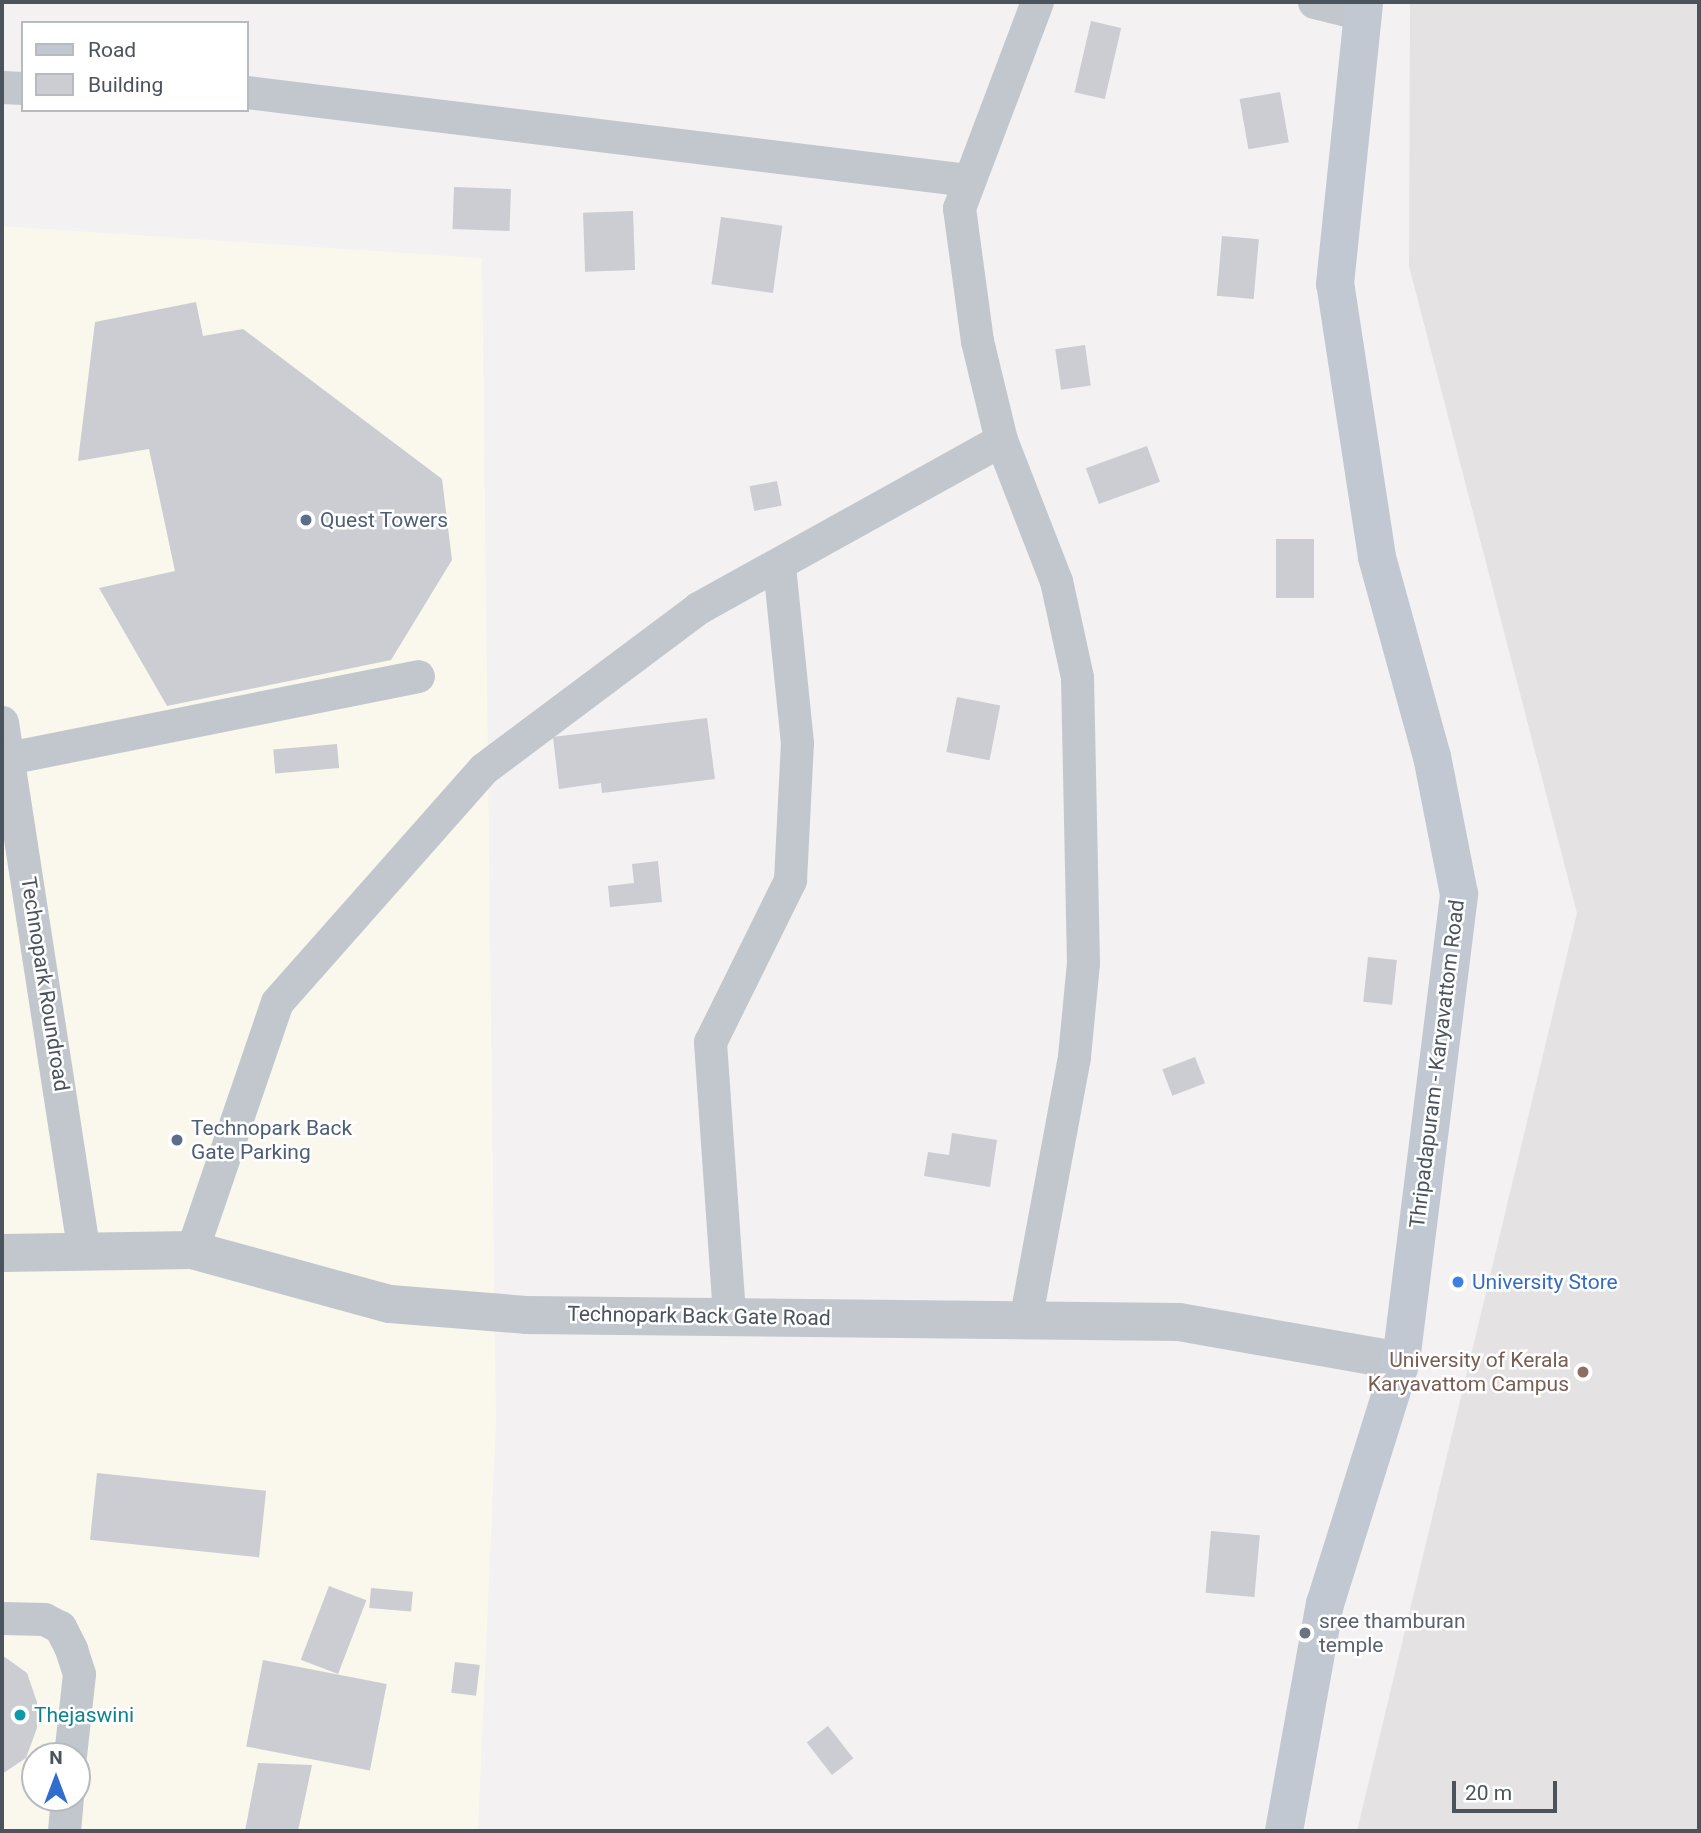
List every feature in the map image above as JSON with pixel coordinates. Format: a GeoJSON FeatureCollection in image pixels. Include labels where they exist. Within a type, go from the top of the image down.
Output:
{"type":"FeatureCollection","features":[{"type":"Feature","properties":{"kind":"main road","name":"Thripadapuram - Karyavattom Road"},"geometry":{"type":"LineString","coordinates":[[1284,1831],[1325,1604],[1401,1361],[1459,894],[1432,757],[1377,557],[1335,284],[1363,8]]}},
{"type":"Feature","properties":{"kind":"street"},"geometry":{"type":"LineString","coordinates":[[1025,1321],[1074,1056],[1083,821],[1077,677],[1056,581],[1002,440],[976,341],[959,208],[967,180],[1037,2]]}},
{"type":"Feature","properties":{"kind":"street"},"geometry":{"type":"LineString","coordinates":[[1314,2],[1363,8]]}},
{"type":"Feature","properties":{"kind":"street"},"geometry":{"type":"LineString","coordinates":[[2,87],[21,88]]}},
{"type":"Feature","properties":{"kind":"street"},"geometry":{"type":"LineString","coordinates":[[248,92],[967,180]]}},
{"type":"Feature","properties":{"kind":"street"},"geometry":{"type":"LineString","coordinates":[[192,1250],[277,1002],[315,954],[483,769],[698,608],[779,566],[1002,440]]}},
{"type":"Feature","properties":{"kind":"street"},"geometry":{"type":"LineString","coordinates":[[729,1314],[710,1042],[790,880],[797,743],[779,566]]}},
{"type":"Feature","properties":{"kind":"street"},"geometry":{"type":"LineString","coordinates":[[8,758],[418,676]]}},
{"type":"Feature","properties":{"kind":"street","name":"Technopark Roundroad"},"geometry":{"type":"LineString","coordinates":[[2,722],[83,1247]]}},
{"type":"Feature","properties":{"kind":"street","name":"Technopark Back Gate Road"},"geometry":{"type":"LineString","coordinates":[[2,1253],[83,1247],[192,1250],[390,1304],[526,1315],[729,1314],[1179,1322],[1401,1361]]}},
{"type":"Feature","properties":{"kind":"street"},"geometry":{"type":"LineString","coordinates":[[2,1618],[44,1619],[61,1627],[79,1674],[72,1742]]}},
{"type":"Feature","properties":{"kind":"street"},"geometry":{"type":"LineString","coordinates":[[64,1831],[66,1812]]}},
{"type":"Feature","properties":{"kind":"shaded area","name":"University of Kerala Karyavattom Campus"},"geometry":{"type":"Polygon","coordinates":[[[1410,2],[1699,2],[1699,1831],[1357,1831],[1577,913],[1409,266],[1410,2]]]}},
{"type":"Feature","properties":{"kind":"shaded area"},"geometry":{"type":"Polygon","coordinates":[[[2,226],[482,258],[496,1424],[478,1831],[2,1831],[2,226]]]}},
{"type":"Feature","properties":{"kind":"building"},"geometry":{"type":"Polygon","coordinates":[[[1091,21],[1121,28],[1105,99],[1075,92],[1091,21]]]}},
{"type":"Feature","properties":{"kind":"building"},"geometry":{"type":"Polygon","coordinates":[[[1280,92],[1289,142],[1248,149],[1240,99],[1280,92]]]}},
{"type":"Feature","properties":{"kind":"building"},"geometry":{"type":"Polygon","coordinates":[[[454,187],[511,189],[509,231],[453,229],[454,187]]]}},
{"type":"Feature","properties":{"kind":"building"},"geometry":{"type":"Polygon","coordinates":[[[633,211],[635,270],[585,272],[583,213],[633,211]]]}},
{"type":"Feature","properties":{"kind":"building"},"geometry":{"type":"Polygon","coordinates":[[[721,217],[782,226],[773,293],[712,284],[721,217]]]}},
{"type":"Feature","properties":{"kind":"building"},"geometry":{"type":"Polygon","coordinates":[[[1222,236],[1259,239],[1254,299],[1217,296],[1222,236]]]}},
{"type":"Feature","properties":{"kind":"building","name":"Quest Towers"},"geometry":{"type":"Polygon","coordinates":[[[196,302],[203,336],[243,329],[442,479],[452,560],[391,660],[167,706],[99,588],[175,571],[149,449],[78,461],[95,322],[196,302]]]}},
{"type":"Feature","properties":{"kind":"building"},"geometry":{"type":"Polygon","coordinates":[[[1085,345],[1091,386],[1061,390],[1055,349],[1085,345]]]}},
{"type":"Feature","properties":{"kind":"building"},"geometry":{"type":"Polygon","coordinates":[[[1147,446],[1160,482],[1099,504],[1086,468],[1147,446]]]}},
{"type":"Feature","properties":{"kind":"building"},"geometry":{"type":"Polygon","coordinates":[[[777,481],[782,506],[754,511],[750,486],[777,481]]]}},
{"type":"Feature","properties":{"kind":"building"},"geometry":{"type":"Polygon","coordinates":[[[1276,539],[1314,539],[1314,598],[1276,598],[1276,539]]]}},
{"type":"Feature","properties":{"kind":"building"},"geometry":{"type":"Polygon","coordinates":[[[957,697],[1000,705],[990,760],[946,752],[957,697]]]}},
{"type":"Feature","properties":{"kind":"building"},"geometry":{"type":"Polygon","coordinates":[[[707,718],[715,779],[602,793],[601,783],[559,789],[553,737],[707,718]]]}},
{"type":"Feature","properties":{"kind":"building"},"geometry":{"type":"Polygon","coordinates":[[[337,744],[339,768],[275,773],[273,750],[337,744]]]}},
{"type":"Feature","properties":{"kind":"building"},"geometry":{"type":"Polygon","coordinates":[[[658,861],[662,902],[610,907],[608,886],[634,883],[632,864],[658,861]]]}},
{"type":"Feature","properties":{"kind":"building"},"geometry":{"type":"Polygon","coordinates":[[[1368,957],[1397,960],[1392,1005],[1363,1002],[1368,957]]]}},
{"type":"Feature","properties":{"kind":"building"},"geometry":{"type":"Polygon","coordinates":[[[1195,1057],[1205,1083],[1172,1096],[1162,1070],[1195,1057]]]}},
{"type":"Feature","properties":{"kind":"building"},"geometry":{"type":"Polygon","coordinates":[[[952,1133],[997,1140],[990,1187],[924,1176],[928,1152],[949,1155],[952,1133]]]}},
{"type":"Feature","properties":{"kind":"building"},"geometry":{"type":"Polygon","coordinates":[[[97,1473],[266,1491],[259,1557],[90,1540],[97,1473]]]}},
{"type":"Feature","properties":{"kind":"building"},"geometry":{"type":"Polygon","coordinates":[[[1211,1531],[1260,1535],[1254,1597],[1206,1593],[1211,1531]]]}},
{"type":"Feature","properties":{"kind":"building"},"geometry":{"type":"Polygon","coordinates":[[[329,1586],[366,1600],[338,1674],[301,1660],[329,1586]]]}},
{"type":"Feature","properties":{"kind":"building"},"geometry":{"type":"Polygon","coordinates":[[[371,1588],[413,1592],[411,1612],[369,1608],[371,1588]]]}},
{"type":"Feature","properties":{"kind":"building","name":"Thejaswini"},"geometry":{"type":"Polygon","coordinates":[[[2,1655],[27,1673],[37,1702],[37,1728],[32,1742],[21,1742],[21,1761],[2,1774],[2,1655]]]}},
{"type":"Feature","properties":{"kind":"building"},"geometry":{"type":"Polygon","coordinates":[[[263,1660],[387,1684],[370,1770],[246,1746],[263,1660]]]}},
{"type":"Feature","properties":{"kind":"building"},"geometry":{"type":"Polygon","coordinates":[[[455,1662],[480,1665],[476,1696],[451,1693],[455,1662]]]}},
{"type":"Feature","properties":{"kind":"building"},"geometry":{"type":"Polygon","coordinates":[[[828,1726],[853,1758],[832,1775],[807,1743],[828,1726]]]}},
{"type":"Feature","properties":{"kind":"building"},"geometry":{"type":"Polygon","coordinates":[[[258,1763],[312,1765],[298,1831],[245,1831],[258,1763]]]}},
{"type":"Feature","properties":{"kind":"place","name":"Quest Towers"},"geometry":{"type":"Point","coordinates":[306,520]}},
{"type":"Feature","properties":{"kind":"place","name":"Technopark Back Gate Parking"},"geometry":{"type":"Point","coordinates":[177,1140]}},
{"type":"Feature","properties":{"kind":"place","name":"University Store"},"geometry":{"type":"Point","coordinates":[1458,1282]}},
{"type":"Feature","properties":{"kind":"place","name":"University of Kerala Karyavattom Campus"},"geometry":{"type":"Point","coordinates":[1583,1372]}},
{"type":"Feature","properties":{"kind":"place","name":"sree thamburan temple"},"geometry":{"type":"Point","coordinates":[1305,1633]}},
{"type":"Feature","properties":{"kind":"place","name":"Thejaswini"},"geometry":{"type":"Point","coordinates":[20,1715]}}]}
